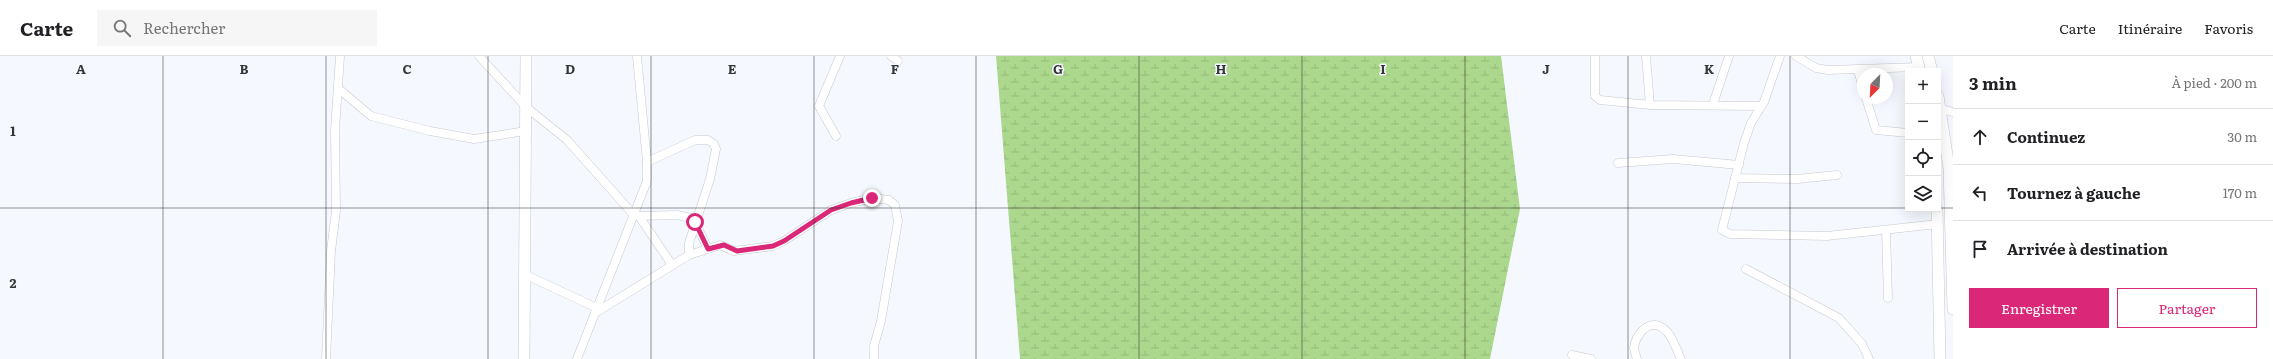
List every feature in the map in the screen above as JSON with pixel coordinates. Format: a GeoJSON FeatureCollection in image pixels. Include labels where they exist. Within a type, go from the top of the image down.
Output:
{"type":"FeatureCollection","features":[{"type":"Feature","properties":{"kind":"street"},"geometry":{"type":"LineString","coordinates":[[326,359],[331,251],[336,211],[334,130],[339,89],[340,56]]}},
{"type":"Feature","properties":{"kind":"street"},"geometry":{"type":"LineString","coordinates":[[479,56],[526,106],[567,140],[636,215],[672,265]]}},
{"type":"Feature","properties":{"kind":"street"},"geometry":{"type":"LineString","coordinates":[[524,359],[526,275],[526,56]]}},
{"type":"Feature","properties":{"kind":"street"},"geometry":{"type":"LineString","coordinates":[[577,359],[636,215],[647,181],[647,162],[637,56]]}},
{"type":"Feature","properties":{"kind":"street"},"geometry":{"type":"LineString","coordinates":[[836,136],[819,106],[840,56]]}},
{"type":"Feature","properties":{"kind":"street"},"geometry":{"type":"LineString","coordinates":[[890,56],[898,61]]}},
{"type":"Feature","properties":{"kind":"street"},"geometry":{"type":"LineString","coordinates":[[1595,56],[1595,96],[1610,102],[1650,105],[1714,104],[1761,106]]}},
{"type":"Feature","properties":{"kind":"street"},"geometry":{"type":"LineString","coordinates":[[1646,56],[1650,105]]}},
{"type":"Feature","properties":{"kind":"street"},"geometry":{"type":"LineString","coordinates":[[1714,104],[1729,56]]}},
{"type":"Feature","properties":{"kind":"street"},"geometry":{"type":"LineString","coordinates":[[1780,56],[1761,106],[1751,123],[1722,230],[1730,234],[1827,236],[1886,231],[1938,224]]}},
{"type":"Feature","properties":{"kind":"street"},"geometry":{"type":"LineString","coordinates":[[1796,56],[1816,68],[1857,70]]}},
{"type":"Feature","properties":{"kind":"street"},"geometry":{"type":"LineString","coordinates":[[1916,56],[1919,68]]}},
{"type":"Feature","properties":{"kind":"street"},"geometry":{"type":"LineString","coordinates":[[1928,56],[1931,68]]}},
{"type":"Feature","properties":{"kind":"street"},"geometry":{"type":"LineString","coordinates":[[1893,69],[1905,69]]}},
{"type":"Feature","properties":{"kind":"street"},"geometry":{"type":"LineString","coordinates":[[339,89],[372,116],[430,131],[474,139],[526,132]]}},
{"type":"Feature","properties":{"kind":"street"},"geometry":{"type":"LineString","coordinates":[[1868,104],[1876,130],[1905,133]]}},
{"type":"Feature","properties":{"kind":"street"},"geometry":{"type":"LineString","coordinates":[[1953,112],[1941,109],[1951,168],[1953,309]]}},
{"type":"Feature","properties":{"kind":"street"},"geometry":{"type":"LineString","coordinates":[[647,162],[695,140],[708,140],[714,144],[716,149],[710,179],[689,242],[689,255]]}},
{"type":"Feature","properties":{"kind":"street"},"geometry":{"type":"LineString","coordinates":[[1618,163],[1673,159],[1739,165]]}},
{"type":"Feature","properties":{"kind":"street"},"geometry":{"type":"LineString","coordinates":[[1735,178],[1797,179],[1836,175]]}},
{"type":"Feature","properties":{"kind":"street"},"geometry":{"type":"LineString","coordinates":[[596,310],[689,255],[724,245],[737,251],[773,246],[784,241],[831,210],[872,198],[890,200],[895,205],[898,221],[874,346],[874,359]]}},
{"type":"Feature","properties":{"kind":"street"},"geometry":{"type":"LineString","coordinates":[[1937,212],[1940,359]]}},
{"type":"Feature","properties":{"kind":"street"},"geometry":{"type":"LineString","coordinates":[[636,215],[677,215],[696,221],[708,249]]}},
{"type":"Feature","properties":{"kind":"street"},"geometry":{"type":"LineString","coordinates":[[1886,231],[1888,298]]}},
{"type":"Feature","properties":{"kind":"street"},"geometry":{"type":"LineString","coordinates":[[1746,268],[1839,318],[1862,344],[1869,359]]}},
{"type":"Feature","properties":{"kind":"street"},"geometry":{"type":"LineString","coordinates":[[526,275],[596,310]]}},
{"type":"Feature","properties":{"kind":"street"},"geometry":{"type":"LineString","coordinates":[[1637,359],[1634,349],[1637,338],[1644,328],[1653,325],[1659,326],[1665,330],[1672,340],[1680,359]]}},
{"type":"Feature","properties":{"kind":"street"},"geometry":{"type":"LineString","coordinates":[[1572,355],[1590,359]]}},
{"type":"Feature","properties":{"kind":"green space"},"geometry":{"type":"Polygon","coordinates":[[[996,56],[1501,56],[1520,209],[1490,359],[1020,359],[996,56]]]}},
{"type":"Feature","properties":{"kind":"route"},"geometry":{"type":"LineString","coordinates":[[695,222],[708,249],[724,245],[731,250],[737,251],[773,246],[784,241],[831,210],[872,198]]}}]}
